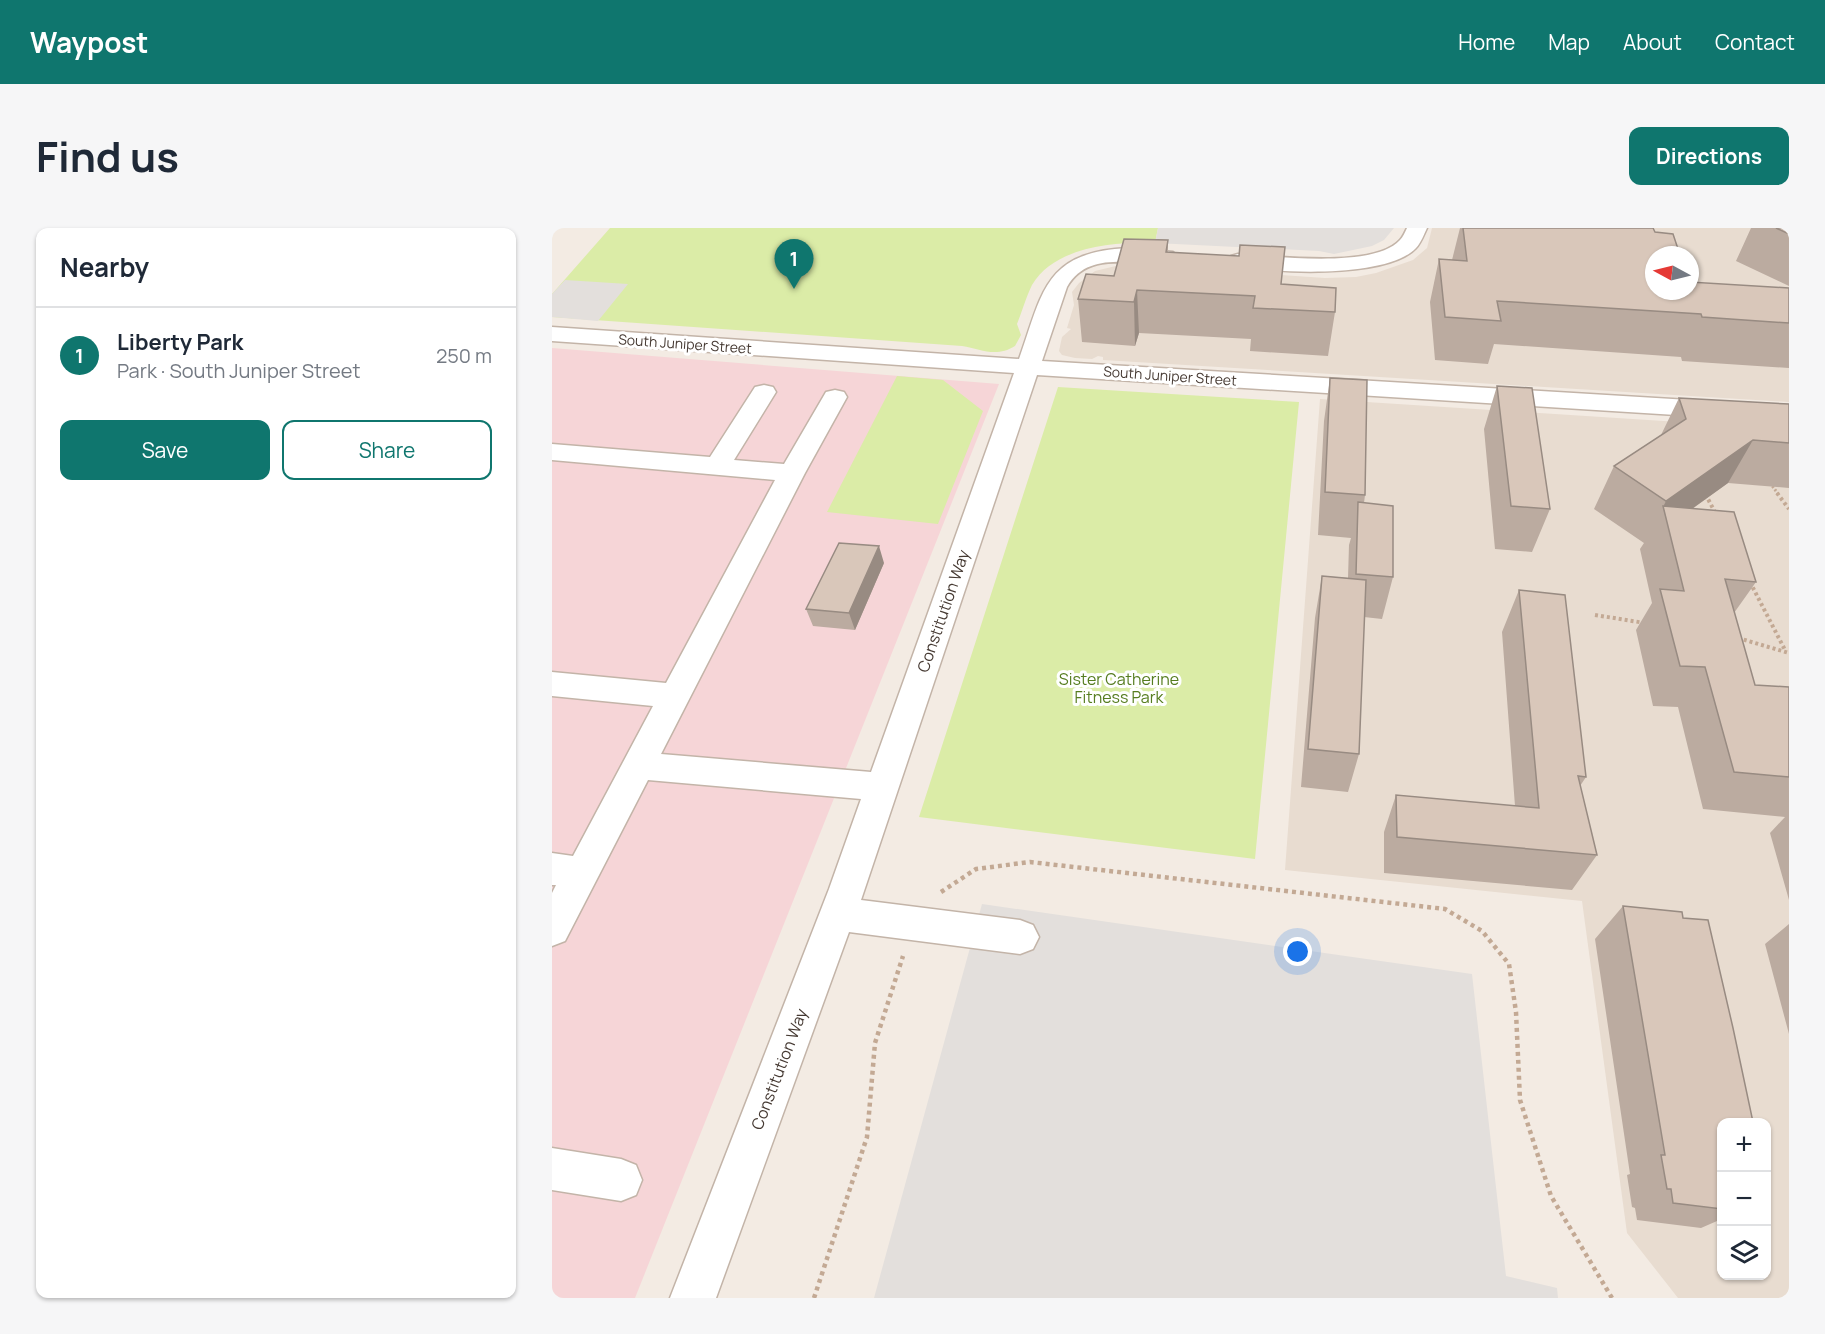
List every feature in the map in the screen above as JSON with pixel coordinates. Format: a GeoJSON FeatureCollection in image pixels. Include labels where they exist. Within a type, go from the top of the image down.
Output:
{"type":"FeatureCollection","features":[{"type":"Feature","properties":{"kind":"street","name":"Constitution Way"},"geometry":{"type":"LineString","coordinates":[[693,1298],[838,914],[1056,287],[1068,272],[1088,261],[1112,255],[1339,266],[1368,263],[1391,255],[1407,245],[1415,237],[1417,228]]}},
{"type":"Feature","properties":{"kind":"street","name":"South Juniper Street"},"geometry":{"type":"LineString","coordinates":[[552,334],[1028,367],[1789,414]]}},
{"type":"Feature","properties":{"kind":"street"},"geometry":{"type":"LineString","coordinates":[[717,466],[765,392]]}},
{"type":"Feature","properties":{"kind":"street"},"geometry":{"type":"LineString","coordinates":[[552,929],[567,871],[638,766],[792,473],[835,397]]}},
{"type":"Feature","properties":{"kind":"street"},"geometry":{"type":"LineString","coordinates":[[552,452],[792,473]]}},
{"type":"Feature","properties":{"kind":"street"},"geometry":{"type":"LineString","coordinates":[[552,684],[675,696]]}},
{"type":"Feature","properties":{"kind":"street"},"geometry":{"type":"LineString","coordinates":[[638,766],[882,788]]}},
{"type":"Feature","properties":{"kind":"street"},"geometry":{"type":"LineString","coordinates":[[838,914],[1020,938]]}},
{"type":"Feature","properties":{"kind":"street"},"geometry":{"type":"LineString","coordinates":[[552,1169],[621,1180]]}},
{"type":"Feature","properties":{"kind":"path"},"geometry":{"type":"LineString","coordinates":[[1769,478],[1773,489],[1789,509]]}},
{"type":"Feature","properties":{"kind":"path"},"geometry":{"type":"LineString","coordinates":[[1698,495],[1708,499],[1718,520]]}},
{"type":"Feature","properties":{"kind":"path"},"geometry":{"type":"LineString","coordinates":[[1749,580],[1788,652]]}},
{"type":"Feature","properties":{"kind":"path"},"geometry":{"type":"LineString","coordinates":[[1595,615],[1651,624]]}},
{"type":"Feature","properties":{"kind":"path"},"geometry":{"type":"LineString","coordinates":[[1729,636],[1788,652]]}},
{"type":"Feature","properties":{"kind":"path"},"geometry":{"type":"LineString","coordinates":[[1743,650],[1748,641]]}},
{"type":"Feature","properties":{"kind":"path"},"geometry":{"type":"LineString","coordinates":[[814,1298],[867,1137],[875,1043],[902,958],[929,900],[976,869],[1030,862],[1445,909],[1482,931],[1509,964],[1516,1012],[1520,1100],[1551,1196],[1612,1298]]}},
{"type":"Feature","properties":{"kind":"shaded area"},"geometry":{"type":"Polygon","coordinates":[[[1158,228],[1394,228],[1384,240],[1372,246],[1334,254],[1319,251],[1155,243],[1158,228]]]}},
{"type":"Feature","properties":{"kind":"shaded area"},"geometry":{"type":"Polygon","coordinates":[[[1432,228],[1789,228],[1789,402],[1103,360],[1103,357],[1098,356],[1092,359],[1075,358],[1062,355],[1059,351],[1062,337],[1071,329],[1067,328],[1074,305],[1072,292],[1079,283],[1095,271],[1124,264],[1325,278],[1356,277],[1376,273],[1413,260],[1427,248],[1432,228]]]}},
{"type":"Feature","properties":{"kind":"shaded area"},"geometry":{"type":"Polygon","coordinates":[[[565,280],[628,284],[598,321],[552,317],[552,294],[565,280]]]}},
{"type":"Feature","properties":{"kind":"shaded area"},"geometry":{"type":"Polygon","coordinates":[[[552,348],[999,384],[635,1298],[552,1298],[552,348]]]}},
{"type":"Feature","properties":{"kind":"shaded area"},"geometry":{"type":"Polygon","coordinates":[[[1320,399],[1789,429],[1789,1298],[1678,1298],[1627,1233],[1582,901],[1285,870],[1320,399]]]}},
{"type":"Feature","properties":{"kind":"shaded area"},"geometry":{"type":"Polygon","coordinates":[[[982,904],[1472,974],[1506,1276],[1557,1288],[1558,1298],[874,1298],[982,904]]]}},
{"type":"Feature","properties":{"kind":"green space"},"geometry":{"type":"Polygon","coordinates":[[[610,228],[1158,228],[1155,243],[1122,244],[1087,249],[1055,262],[1042,272],[1032,285],[1017,324],[1021,335],[1015,346],[1008,350],[995,352],[962,346],[552,317],[552,294],[610,228]]]}},
{"type":"Feature","properties":{"kind":"green space"},"geometry":{"type":"Polygon","coordinates":[[[897,376],[943,380],[983,411],[938,524],[827,512],[897,376]]]}},
{"type":"Feature","properties":{"kind":"green space","name":"Sister Catherine Fitness Park"},"geometry":{"type":"Polygon","coordinates":[[[1058,387],[1299,402],[1255,859],[919,817],[1058,387]]]}},
{"type":"Feature","properties":{"kind":"building"},"geometry":{"type":"Polygon","coordinates":[[[1463,228],[1653,228],[1655,232],[1673,234],[1677,246],[1645,246],[1645,300],[1699,300],[1699,283],[1789,288],[1789,323],[1702,317],[1701,314],[1497,301],[1501,321],[1445,317],[1439,259],[1467,261],[1463,228]]]}},
{"type":"Feature","properties":{"kind":"building"},"geometry":{"type":"Polygon","coordinates":[[[1776,228],[1789,228],[1789,234],[1776,228]]]}},
{"type":"Feature","properties":{"kind":"building"},"geometry":{"type":"Polygon","coordinates":[[[1124,239],[1168,240],[1166,252],[1239,256],[1240,245],[1285,247],[1281,284],[1336,288],[1335,312],[1253,308],[1255,296],[1137,290],[1134,302],[1078,299],[1086,274],[1114,276],[1124,239]]]}},
{"type":"Feature","properties":{"kind":"building"},"geometry":{"type":"Polygon","coordinates":[[[1330,378],[1367,380],[1365,495],[1325,492],[1330,378]]]}},
{"type":"Feature","properties":{"kind":"building"},"geometry":{"type":"Polygon","coordinates":[[[1497,386],[1532,388],[1550,509],[1511,506],[1497,386]]]}},
{"type":"Feature","properties":{"kind":"building"},"geometry":{"type":"Polygon","coordinates":[[[1679,398],[1789,404],[1789,443],[1753,440],[1666,501],[1614,466],[1686,419],[1679,398]]]}},
{"type":"Feature","properties":{"kind":"building"},"geometry":{"type":"Polygon","coordinates":[[[1358,502],[1393,506],[1393,577],[1356,574],[1358,502]]]}},
{"type":"Feature","properties":{"kind":"building"},"geometry":{"type":"Polygon","coordinates":[[[1663,506],[1734,512],[1756,582],[1725,579],[1755,685],[1789,687],[1789,777],[1734,772],[1705,667],[1680,666],[1660,589],[1684,591],[1663,506]]]}},
{"type":"Feature","properties":{"kind":"building"},"geometry":{"type":"Polygon","coordinates":[[[839,543],[879,546],[849,613],[806,609],[839,543]]]}},
{"type":"Feature","properties":{"kind":"building"},"geometry":{"type":"Polygon","coordinates":[[[1322,576],[1366,580],[1359,754],[1308,749],[1322,576]]]}},
{"type":"Feature","properties":{"kind":"building"},"geometry":{"type":"Polygon","coordinates":[[[1519,590],[1565,595],[1586,777],[1578,776],[1597,855],[1397,837],[1396,795],[1539,808],[1519,590]]]}},
{"type":"Feature","properties":{"kind":"building"},"geometry":{"type":"Polygon","coordinates":[[[1623,906],[1682,912],[1683,918],[1708,920],[1752,1118],[1717,1118],[1717,1208],[1673,1203],[1671,1189],[1667,1189],[1661,1155],[1665,1155],[1623,906]]]}},
{"type":"Feature","properties":{"kind":"place","name":"Liberty Park"},"geometry":{"type":"Point","coordinates":[794,289]}}]}
